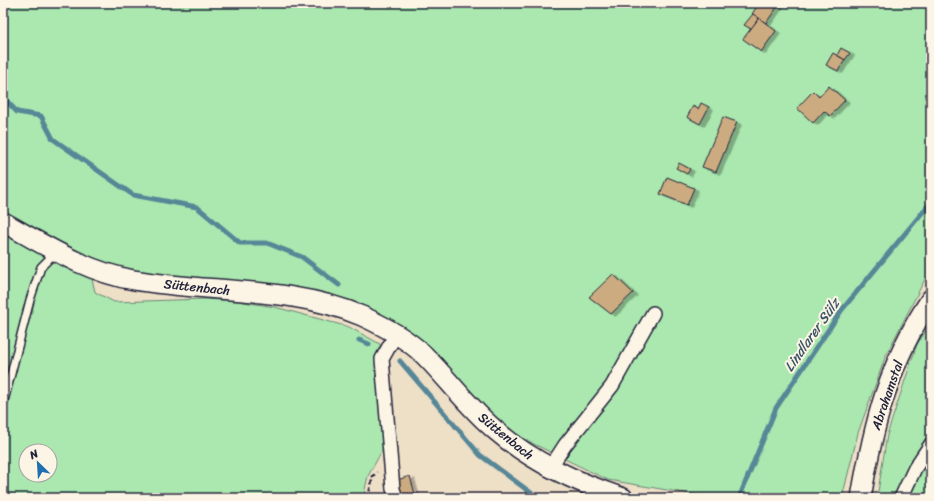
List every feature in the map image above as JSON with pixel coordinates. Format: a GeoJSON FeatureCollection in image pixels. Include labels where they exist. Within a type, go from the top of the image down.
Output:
{"type":"FeatureCollection","features":[{"type":"Feature","properties":{"kind":"street","name":"Süttenbach"},"geometry":{"type":"LineString","coordinates":[[3,222],[56,252],[90,268],[134,280],[258,293],[318,302],[361,316],[396,334],[423,354],[493,428],[515,446],[550,468],[575,480],[623,498]]}},
{"type":"Feature","properties":{"kind":"street","name":"Abrahamstal"},"geometry":{"type":"LineString","coordinates":[[860,498],[879,410],[906,342],[931,299]]}},
{"type":"Feature","properties":{"kind":"street"},"geometry":{"type":"LineString","coordinates":[[550,468],[565,445],[612,386],[653,313]]}},
{"type":"Feature","properties":{"kind":"street"},"geometry":{"type":"LineString","coordinates":[[396,334],[382,359],[393,489],[396,498]]}},
{"type":"Feature","properties":{"kind":"street"},"geometry":{"type":"LineString","coordinates":[[901,498],[915,468],[931,444]]}},
{"type":"Feature","properties":{"kind":"lane"},"geometry":{"type":"LineString","coordinates":[[3,405],[30,300],[41,267],[56,252]]}},
{"type":"Feature","properties":{"kind":"green space"},"geometry":{"type":"Polygon","coordinates":[[[3,3],[931,3],[931,274],[925,279],[886,355],[858,433],[842,498],[714,498],[608,480],[509,432],[379,317],[92,262],[3,219],[3,3]]]}},
{"type":"Feature","properties":{"kind":"green space"},"geometry":{"type":"Polygon","coordinates":[[[3,231],[92,279],[95,292],[114,302],[204,299],[237,301],[275,307],[349,327],[380,344],[383,449],[368,476],[363,498],[3,498],[3,231]]]}},
{"type":"Feature","properties":{"kind":"green space"},"geometry":{"type":"Polygon","coordinates":[[[931,323],[931,498],[877,498],[887,435],[917,344],[931,323]]]}},
{"type":"Feature","properties":{"kind":"building"},"geometry":{"type":"Polygon","coordinates":[[[759,3],[780,3],[766,23],[752,14],[759,3]]]}},
{"type":"Feature","properties":{"kind":"building"},"geometry":{"type":"Polygon","coordinates":[[[753,14],[759,18],[751,29],[744,25],[753,14]]]}},
{"type":"Feature","properties":{"kind":"building"},"geometry":{"type":"Polygon","coordinates":[[[759,18],[776,31],[761,52],[743,39],[759,18]]]}},
{"type":"Feature","properties":{"kind":"building"},"geometry":{"type":"Polygon","coordinates":[[[841,48],[850,53],[845,60],[837,55],[841,48]]]}},
{"type":"Feature","properties":{"kind":"building"},"geometry":{"type":"Polygon","coordinates":[[[833,53],[845,60],[838,71],[826,65],[833,53]]]}},
{"type":"Feature","properties":{"kind":"building"},"geometry":{"type":"Polygon","coordinates":[[[829,86],[845,100],[830,116],[824,111],[813,123],[797,108],[813,91],[819,97],[829,86]]]}},
{"type":"Feature","properties":{"kind":"building"},"geometry":{"type":"Polygon","coordinates":[[[701,103],[709,107],[700,124],[687,117],[693,106],[698,109],[701,103]]]}},
{"type":"Feature","properties":{"kind":"building"},"geometry":{"type":"Polygon","coordinates":[[[723,117],[737,122],[716,172],[702,167],[723,117]]]}},
{"type":"Feature","properties":{"kind":"building"},"geometry":{"type":"Polygon","coordinates":[[[679,163],[690,169],[687,174],[676,168],[679,163]]]}},
{"type":"Feature","properties":{"kind":"building"},"geometry":{"type":"Polygon","coordinates":[[[667,177],[694,188],[687,205],[660,194],[667,177]]]}},
{"type":"Feature","properties":{"kind":"building"},"geometry":{"type":"Polygon","coordinates":[[[613,274],[633,293],[611,314],[589,297],[613,274]]]}},
{"type":"Feature","properties":{"kind":"building"},"geometry":{"type":"Polygon","coordinates":[[[410,476],[416,498],[402,498],[397,480],[410,476]]]}},
{"type":"Feature","properties":{"kind":"waterway"},"geometry":{"type":"LineString","coordinates":[[3,97],[17,112],[41,116],[53,139],[133,195],[197,207],[240,243],[267,243],[302,257],[339,285]]}},
{"type":"Feature","properties":{"kind":"waterway","name":"Lindlarer Sülz"},"geometry":{"type":"LineString","coordinates":[[739,498],[776,408],[841,311],[931,202]]}},
{"type":"Feature","properties":{"kind":"waterway"},"geometry":{"type":"LineString","coordinates":[[359,340],[369,344]]}},
{"type":"Feature","properties":{"kind":"waterway"},"geometry":{"type":"LineString","coordinates":[[400,361],[480,455],[538,498]]}}]}
